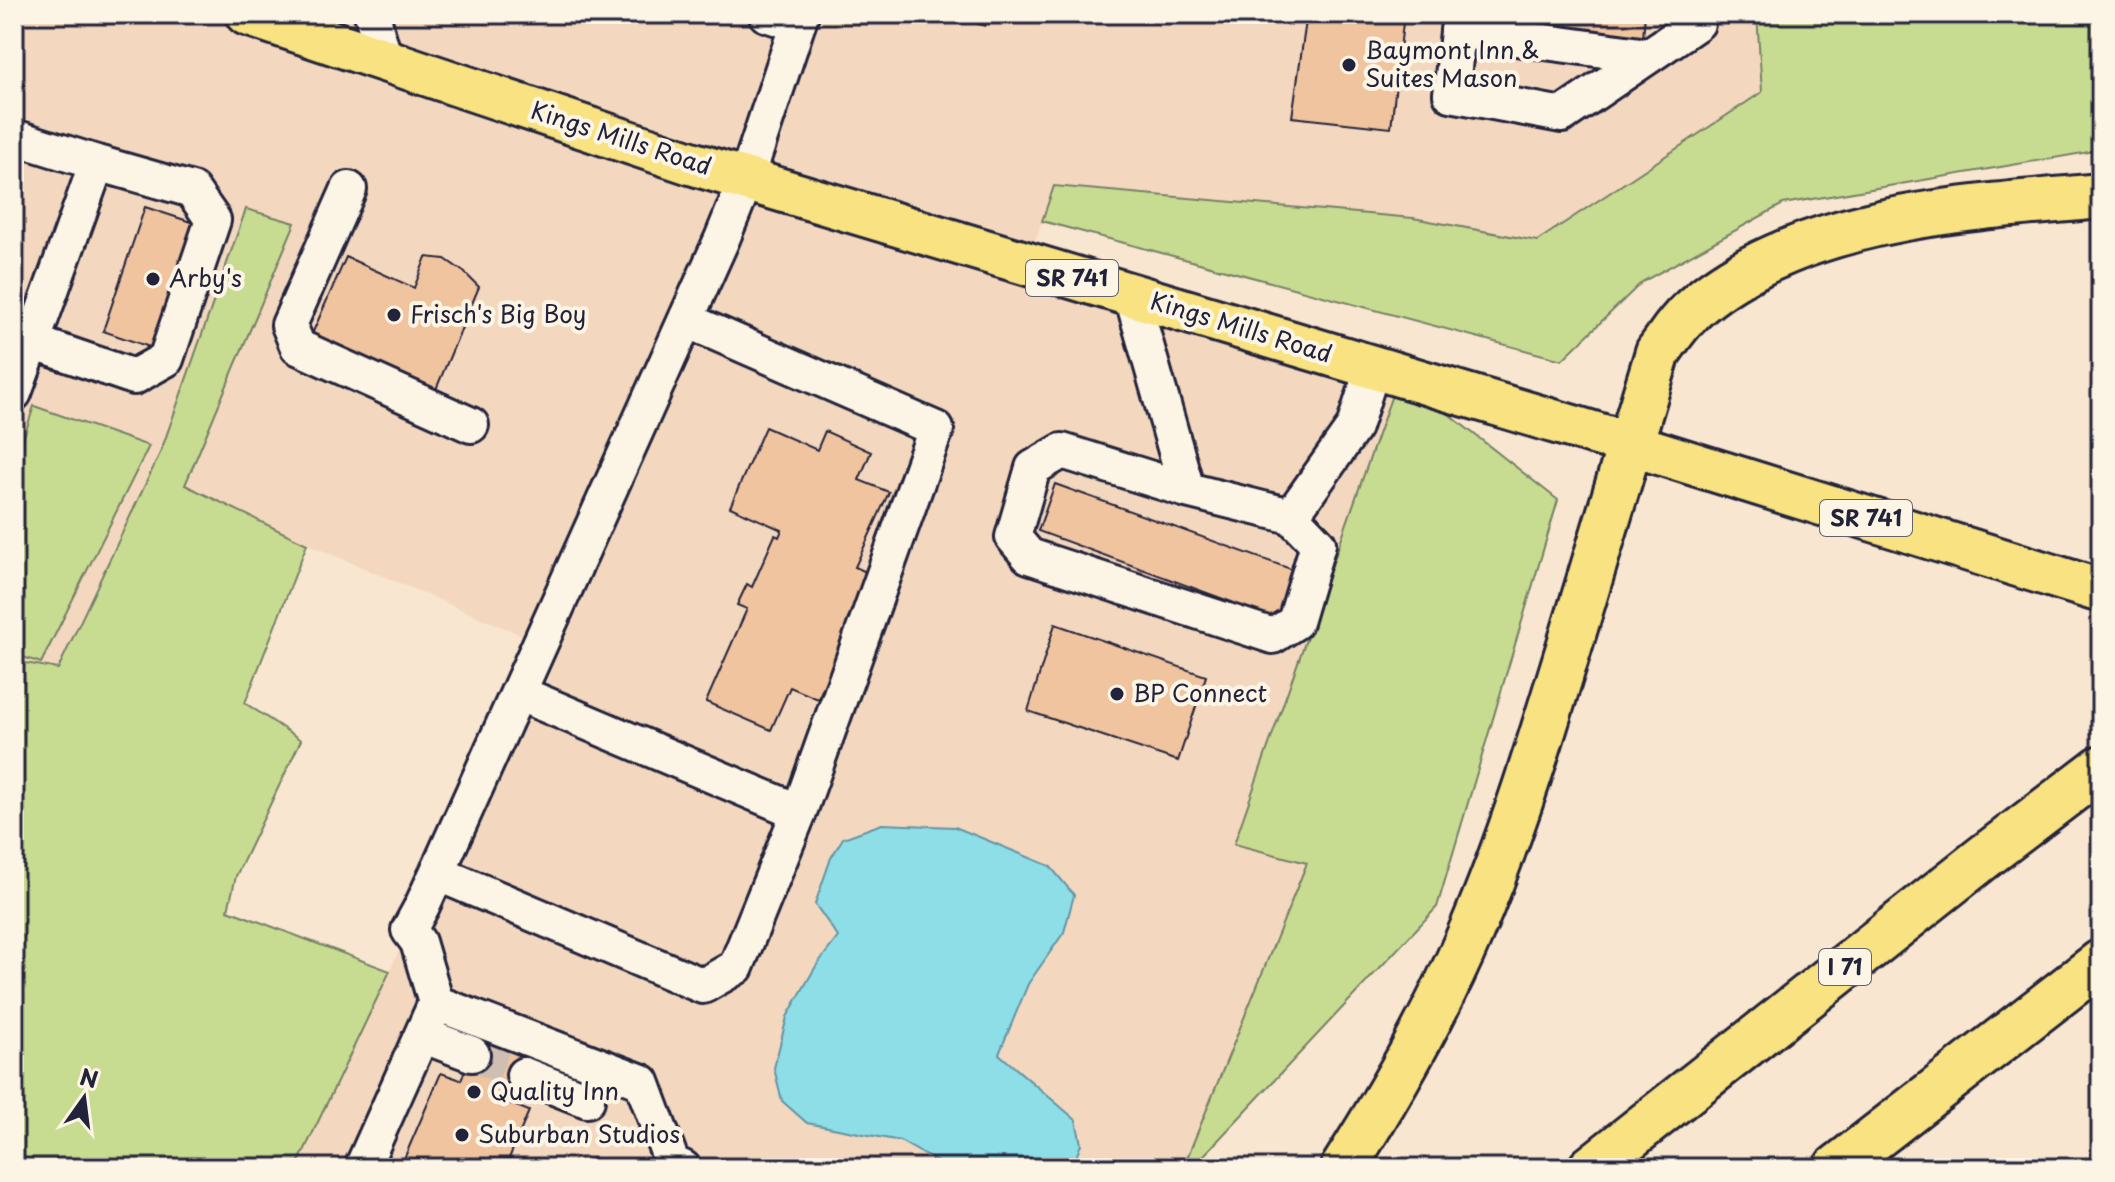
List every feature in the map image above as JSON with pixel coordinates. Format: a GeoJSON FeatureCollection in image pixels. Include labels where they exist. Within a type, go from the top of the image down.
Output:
{"type":"FeatureCollection","features":[{"type":"Feature","properties":{"kind":"highway"},"geometry":{"type":"LineString","coordinates":[[1343,1168],[1414,1051],[1469,937],[1498,866],[1550,710],[1658,352],[1673,331],[1689,312],[1730,280],[1798,247],[1846,232],[1921,215],[2101,196]]}},
{"type":"Feature","properties":{"kind":"highway","name":"I 71"},"geometry":{"type":"LineString","coordinates":[[1591,1168],[2101,768]]}},
{"type":"Feature","properties":{"kind":"highway"},"geometry":{"type":"LineString","coordinates":[[1836,1168],[2101,962]]}},
{"type":"Feature","properties":{"kind":"main road","name":"Kings Mills Road"},"geometry":{"type":"LineString","coordinates":[[247,14],[746,180],[1630,444],[2101,591]]}},
{"type":"Feature","properties":{"kind":"street"},"geometry":{"type":"LineString","coordinates":[[372,14],[385,61]]}},
{"type":"Feature","properties":{"kind":"street"},"geometry":{"type":"LineString","coordinates":[[1648,56],[1459,22],[1451,94],[1562,115],[1697,23],[1696,14]]}},
{"type":"Feature","properties":{"kind":"street"},"geometry":{"type":"LineString","coordinates":[[362,1168],[436,1003],[418,942],[409,930],[686,320],[746,180],[788,17]]}},
{"type":"Feature","properties":{"kind":"street"},"geometry":{"type":"LineString","coordinates":[[14,137],[192,190],[213,220],[166,359],[134,377],[23,367],[97,163]]}},
{"type":"Feature","properties":{"kind":"street"},"geometry":{"type":"LineString","coordinates":[[349,189],[289,325],[298,347],[471,425]]}},
{"type":"Feature","properties":{"kind":"street"},"geometry":{"type":"LineString","coordinates":[[1132,296],[1187,490]]}},
{"type":"Feature","properties":{"kind":"street"},"geometry":{"type":"LineString","coordinates":[[437,873],[703,986],[736,967],[799,812],[936,429],[686,320]]}},
{"type":"Feature","properties":{"kind":"street"},"geometry":{"type":"LineString","coordinates":[[1291,516],[1354,427],[1373,367]]}},
{"type":"Feature","properties":{"kind":"street"},"geometry":{"type":"LineString","coordinates":[[1062,451],[1187,490],[1291,516],[1318,544],[1295,622],[1273,636],[1029,556],[1013,537],[1033,468],[1062,451]]}},
{"type":"Feature","properties":{"kind":"street"},"geometry":{"type":"LineString","coordinates":[[518,693],[799,812]]}},
{"type":"Feature","properties":{"kind":"street"},"geometry":{"type":"LineString","coordinates":[[436,1003],[642,1082],[672,1163],[683,1168]]}},
{"type":"Feature","properties":{"kind":"street"},"geometry":{"type":"LineString","coordinates":[[422,1035],[472,1054]]}},
{"type":"Feature","properties":{"kind":"street"},"geometry":{"type":"LineString","coordinates":[[524,1075],[587,1100]]}},
{"type":"Feature","properties":{"kind":"shaded area"},"geometry":{"type":"Polygon","coordinates":[[[14,14],[1757,14],[1763,92],[1537,241],[1413,218],[1054,186],[1027,264],[1399,375],[1234,843],[1308,863],[1183,1168],[296,1168],[540,643],[307,544],[185,485],[295,224],[161,452],[57,669],[14,661],[14,14]]]}},
{"type":"Feature","properties":{"kind":"green space"},"geometry":{"type":"Polygon","coordinates":[[[1757,14],[2101,14],[2101,150],[1783,204],[1642,282],[1562,360],[1042,221],[1054,186],[1413,218],[1537,241],[1762,92],[1757,14]]]}},
{"type":"Feature","properties":{"kind":"green space"},"geometry":{"type":"Polygon","coordinates":[[[246,209],[295,223],[185,485],[307,544],[245,703],[301,740],[236,876],[228,910],[390,971],[296,1168],[14,1168],[14,661],[58,669],[161,451],[246,209]]]}},
{"type":"Feature","properties":{"kind":"green space"},"geometry":{"type":"Polygon","coordinates":[[[1399,375],[1558,500],[1437,907],[1192,1168],[1183,1168],[1307,863],[1234,844],[1399,375]]]}},
{"type":"Feature","properties":{"kind":"green space"},"geometry":{"type":"Polygon","coordinates":[[[34,406],[149,446],[41,663],[14,654],[14,467],[34,406]]]}},
{"type":"Feature","properties":{"kind":"water"},"geometry":{"type":"Polygon","coordinates":[[[882,824],[955,827],[1050,866],[1074,895],[1064,932],[1028,984],[999,1054],[1076,1120],[1081,1144],[1072,1168],[937,1168],[937,1162],[900,1141],[807,1123],[782,1101],[774,1068],[787,1017],[816,966],[838,937],[815,904],[831,858],[843,838],[882,824]]]}},
{"type":"Feature","properties":{"kind":"building"},"geometry":{"type":"Polygon","coordinates":[[[948,14],[989,14],[985,26],[948,14]]]}},
{"type":"Feature","properties":{"kind":"building","name":"Baymont Inn & Suites Mason"},"geometry":{"type":"Polygon","coordinates":[[[1307,14],[1404,14],[1391,128],[1292,117],[1307,14]]]}},
{"type":"Feature","properties":{"kind":"building"},"geometry":{"type":"Polygon","coordinates":[[[1485,14],[1645,14],[1643,38],[1484,21],[1485,14]]]}},
{"type":"Feature","properties":{"kind":"building","name":"Arby's"},"geometry":{"type":"Polygon","coordinates":[[[145,207],[203,226],[161,351],[103,331],[145,207]]]}},
{"type":"Feature","properties":{"kind":"building","name":"Frisch's Big Boy"},"geometry":{"type":"Polygon","coordinates":[[[346,257],[414,288],[426,257],[445,259],[479,287],[432,399],[308,343],[346,257]]]}},
{"type":"Feature","properties":{"kind":"building"},"geometry":{"type":"Polygon","coordinates":[[[765,427],[817,450],[825,431],[871,452],[859,480],[889,492],[855,567],[873,575],[818,699],[790,687],[771,730],[706,702],[747,609],[737,605],[747,584],[752,587],[775,535],[779,537],[782,530],[730,507],[765,427]]]}},
{"type":"Feature","properties":{"kind":"building","name":"BP Connect"},"geometry":{"type":"Polygon","coordinates":[[[1055,484],[1299,572],[1281,620],[1038,531],[1055,484]]]}},
{"type":"Feature","properties":{"kind":"building","name":"BP Connect"},"geometry":{"type":"Polygon","coordinates":[[[1055,624],[1206,676],[1178,761],[1028,711],[1055,624]]]}},
{"type":"Feature","properties":{"kind":"building","name":"Quality Inn"},"geometry":{"type":"Polygon","coordinates":[[[479,1038],[531,1059],[511,1104],[529,1111],[505,1168],[400,1168],[441,1073],[461,1080],[479,1038]]]}},
{"type":"Feature","properties":{"kind":"tunnel"},"geometry":{"type":"LineString","coordinates":[[472,1054],[524,1075]]}},
{"type":"Feature","properties":{"kind":"place","name":"Baymont Inn & Suites Mason"},"geometry":{"type":"Point","coordinates":[1349,65]}},
{"type":"Feature","properties":{"kind":"place","name":"Arby's"},"geometry":{"type":"Point","coordinates":[153,279]}},
{"type":"Feature","properties":{"kind":"place","name":"Frisch's Big Boy"},"geometry":{"type":"Point","coordinates":[394,315]}},
{"type":"Feature","properties":{"kind":"place","name":"BP Connect"},"geometry":{"type":"Point","coordinates":[1117,694]}},
{"type":"Feature","properties":{"kind":"place","name":"Quality Inn"},"geometry":{"type":"Point","coordinates":[474,1092]}},
{"type":"Feature","properties":{"kind":"place","name":"Suburban Studios"},"geometry":{"type":"Point","coordinates":[462,1135]}}]}
